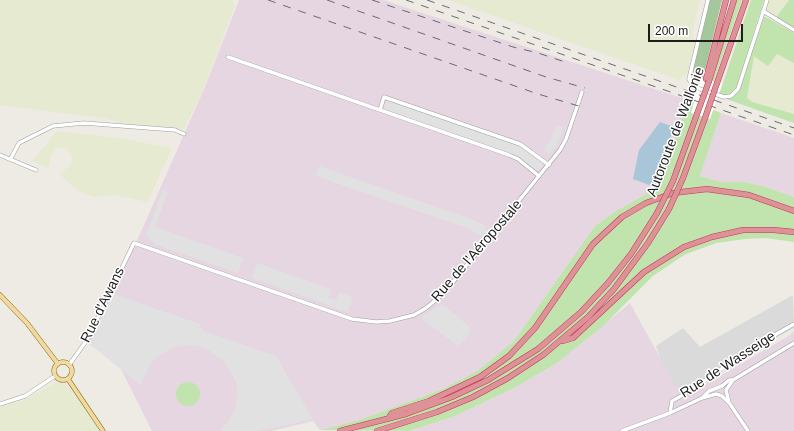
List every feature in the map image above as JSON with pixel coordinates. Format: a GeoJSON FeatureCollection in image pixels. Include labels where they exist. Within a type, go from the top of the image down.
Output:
{"type":"FeatureCollection","features":[{"type":"Feature","properties":{"kind":"highway"},"geometry":{"type":"LineString","coordinates":[[708,80],[726,0]]}},
{"type":"Feature","properties":{"kind":"highway","name":"Autoroute de Wallonie"},"geometry":{"type":"LineString","coordinates":[[340,431],[388,419],[434,405],[470,390],[504,371],[538,349],[577,316],[608,283],[642,238],[657,213],[673,181],[702,100],[734,0]]}},
{"type":"Feature","properties":{"kind":"highway","name":"Autoroute de Wallonie"},"geometry":{"type":"LineString","coordinates":[[377,431],[437,412],[473,397],[514,375],[558,343],[588,317],[614,289],[642,253],[669,210],[683,178],[705,118],[746,0]]}},
{"type":"Feature","properties":{"kind":"highway"},"geometry":{"type":"LineString","coordinates":[[388,419],[392,413],[456,389],[480,377],[498,365],[521,345],[535,328],[584,257],[601,236],[622,217],[646,203],[674,193],[707,189],[749,195],[794,211]]}},
{"type":"Feature","properties":{"kind":"highway"},"geometry":{"type":"LineString","coordinates":[[558,343],[573,338],[644,272],[684,247],[712,237],[743,230],[774,230],[794,232]]}},
{"type":"Feature","properties":{"kind":"main road"},"geometry":{"type":"LineString","coordinates":[[0,295],[27,323],[58,364]]}},
{"type":"Feature","properties":{"kind":"main road"},"geometry":{"type":"LineString","coordinates":[[64,363],[69,365],[72,371],[68,379],[60,380],[55,376],[54,370],[58,364],[64,363]]}},
{"type":"Feature","properties":{"kind":"main road"},"geometry":{"type":"LineString","coordinates":[[68,379],[103,431]]}},
{"type":"Feature","properties":{"kind":"street"},"geometry":{"type":"LineString","coordinates":[[708,0],[689,78],[694,87],[724,97],[730,96],[738,89],[767,0]]}},
{"type":"Feature","properties":{"kind":"street"},"geometry":{"type":"LineString","coordinates":[[763,11],[794,30]]}},
{"type":"Feature","properties":{"kind":"street"},"geometry":{"type":"LineString","coordinates":[[228,57],[509,155],[518,159],[539,176]]}},
{"type":"Feature","properties":{"kind":"street","name":"Rue de l'Aéropostale"},"geometry":{"type":"LineString","coordinates":[[134,243],[352,319],[376,322],[390,321],[414,315],[437,300],[549,165],[564,145],[582,92]]}},
{"type":"Feature","properties":{"kind":"street"},"geometry":{"type":"LineString","coordinates":[[380,110],[384,97],[520,144],[549,165]]}},
{"type":"Feature","properties":{"kind":"street"},"geometry":{"type":"LineString","coordinates":[[11,158],[19,143],[53,126],[84,124],[175,130],[184,134]]}},
{"type":"Feature","properties":{"kind":"street"},"geometry":{"type":"LineString","coordinates":[[0,155],[11,158],[36,170]]}},
{"type":"Feature","properties":{"kind":"street","name":"Rue d'Awans"},"geometry":{"type":"LineString","coordinates":[[69,365],[87,340],[134,243]]}},
{"type":"Feature","properties":{"kind":"street","name":"Rue de Wasseige"},"geometry":{"type":"LineString","coordinates":[[670,413],[672,402],[692,390],[748,350],[794,324]]}},
{"type":"Feature","properties":{"kind":"street"},"geometry":{"type":"LineString","coordinates":[[722,396],[734,380],[794,343]]}},
{"type":"Feature","properties":{"kind":"street"},"geometry":{"type":"LineString","coordinates":[[0,404],[26,396],[55,376]]}},
{"type":"Feature","properties":{"kind":"street"},"geometry":{"type":"LineString","coordinates":[[702,398],[709,391],[722,386],[729,380],[734,380]]}},
{"type":"Feature","properties":{"kind":"street"},"geometry":{"type":"LineString","coordinates":[[722,386],[726,391],[730,404]]}},
{"type":"Feature","properties":{"kind":"street"},"geometry":{"type":"LineString","coordinates":[[716,389],[716,394]]}},
{"type":"Feature","properties":{"kind":"street"},"geometry":{"type":"LineString","coordinates":[[622,431],[670,413],[702,398],[716,394],[722,396],[730,404],[748,431]]}},
{"type":"Feature","properties":{"kind":"shaded area"},"geometry":{"type":"Polygon","coordinates":[[[239,0],[383,0],[688,100],[666,163],[653,190],[616,211],[595,226],[514,341],[477,371],[443,389],[359,420],[320,430],[313,421],[271,431],[152,431],[120,367],[88,343],[136,243],[205,87],[239,0]]]}},
{"type":"Feature","properties":{"kind":"shaded area"},"geometry":{"type":"Polygon","coordinates":[[[387,99],[518,145],[542,162],[542,168],[536,170],[518,157],[509,153],[383,109],[387,99]]]}},
{"type":"Feature","properties":{"kind":"shaded area"},"geometry":{"type":"Polygon","coordinates":[[[721,113],[794,138],[794,197],[766,187],[744,182],[721,182],[700,176],[721,113]]]}},
{"type":"Feature","properties":{"kind":"shaded area"},"geometry":{"type":"Polygon","coordinates":[[[557,125],[564,127],[557,145],[549,154],[544,150],[557,125]]]}},
{"type":"Feature","properties":{"kind":"shaded area"},"geometry":{"type":"Polygon","coordinates":[[[319,166],[471,219],[482,224],[489,232],[485,236],[481,236],[467,228],[316,176],[319,166]]]}},
{"type":"Feature","properties":{"kind":"shaded area"},"geometry":{"type":"Polygon","coordinates":[[[163,190],[168,192],[155,227],[243,258],[238,273],[154,244],[146,235],[163,190]]]}},
{"type":"Feature","properties":{"kind":"shaded area"},"geometry":{"type":"Polygon","coordinates":[[[257,263],[331,289],[328,298],[336,300],[340,292],[353,297],[348,312],[252,278],[257,263]]]}},
{"type":"Feature","properties":{"kind":"shaded area"},"geometry":{"type":"Polygon","coordinates":[[[112,291],[116,295],[200,324],[203,331],[276,356],[313,419],[260,431],[220,431],[230,419],[235,408],[237,396],[236,382],[225,362],[202,347],[191,345],[175,347],[160,355],[151,363],[140,385],[90,344],[112,291]]]}},
{"type":"Feature","properties":{"kind":"shaded area"},"geometry":{"type":"Polygon","coordinates":[[[793,295],[794,328],[740,358],[681,400],[664,370],[656,346],[683,328],[700,347],[793,295]]]}},
{"type":"Feature","properties":{"kind":"shaded area"},"geometry":{"type":"Polygon","coordinates":[[[630,303],[682,398],[787,337],[794,331],[794,431],[411,431],[455,416],[514,388],[557,363],[630,303]]]}},
{"type":"Feature","properties":{"kind":"shaded area"},"geometry":{"type":"Polygon","coordinates":[[[442,304],[470,327],[470,332],[467,338],[458,346],[422,319],[423,316],[442,304]]]}},
{"type":"Feature","properties":{"kind":"green space"},"geometry":{"type":"Polygon","coordinates":[[[0,0],[233,0],[235,5],[204,88],[184,129],[128,124],[103,118],[0,105],[0,0]]]}},
{"type":"Feature","properties":{"kind":"green space"},"geometry":{"type":"Polygon","coordinates":[[[448,0],[700,0],[692,34],[696,46],[688,73],[679,80],[448,0]]]}},
{"type":"Feature","properties":{"kind":"green space"},"geometry":{"type":"Polygon","coordinates":[[[708,0],[722,0],[703,78],[698,88],[694,85],[691,76],[708,0]]]}},
{"type":"Feature","properties":{"kind":"green space"},"geometry":{"type":"Polygon","coordinates":[[[736,0],[742,0],[714,81],[712,81],[736,0]]]}},
{"type":"Feature","properties":{"kind":"green space"},"geometry":{"type":"Polygon","coordinates":[[[751,0],[764,0],[736,89],[730,95],[719,95],[751,0]]]}},
{"type":"Feature","properties":{"kind":"green space"},"geometry":{"type":"Polygon","coordinates":[[[768,0],[789,0],[774,20],[764,13],[768,0]]]}},
{"type":"Feature","properties":{"kind":"green space"},"geometry":{"type":"Polygon","coordinates":[[[789,0],[794,0],[794,30],[774,20],[789,0]]]}},
{"type":"Feature","properties":{"kind":"green space"},"geometry":{"type":"Polygon","coordinates":[[[764,17],[794,33],[794,63],[777,54],[768,66],[754,56],[747,98],[752,102],[794,114],[794,123],[726,99],[731,98],[739,89],[764,17]]]}},
{"type":"Feature","properties":{"kind":"green space"},"geometry":{"type":"Polygon","coordinates":[[[776,54],[794,63],[794,114],[752,102],[747,98],[754,55],[776,54]]]}},
{"type":"Feature","properties":{"kind":"green space"},"geometry":{"type":"Polygon","coordinates":[[[688,100],[721,113],[700,176],[721,182],[744,182],[766,187],[794,197],[794,242],[766,238],[745,239],[716,243],[684,255],[653,276],[604,325],[557,363],[514,388],[455,416],[410,431],[320,430],[359,420],[443,389],[477,371],[514,341],[595,226],[616,211],[653,190],[666,163],[688,100]]]}},
{"type":"Feature","properties":{"kind":"green space"},"geometry":{"type":"Polygon","coordinates":[[[57,131],[118,138],[172,148],[147,202],[117,195],[93,197],[77,190],[59,174],[70,166],[72,161],[72,155],[66,148],[56,148],[52,153],[48,168],[32,161],[57,131]]]}},
{"type":"Feature","properties":{"kind":"green space"},"geometry":{"type":"Polygon","coordinates":[[[57,382],[65,383],[80,400],[99,431],[0,431],[0,407],[22,401],[57,382]]]}},
{"type":"Feature","properties":{"kind":"green space"},"geometry":{"type":"Polygon","coordinates":[[[188,382],[196,386],[200,394],[196,402],[188,406],[180,402],[176,394],[180,386],[188,382]]]}},
{"type":"Feature","properties":{"kind":"water"},"geometry":{"type":"Polygon","coordinates":[[[660,122],[674,127],[657,177],[652,186],[633,179],[639,150],[660,122]]]}},
{"type":"Feature","properties":{"kind":"pier"},"geometry":{"type":"Polygon","coordinates":[[[701,78],[722,84],[710,119],[691,113],[701,78]]]}},
{"type":"Feature","properties":{"kind":"railway"},"geometry":{"type":"LineString","coordinates":[[268,0],[538,94],[582,107]]}},
{"type":"Feature","properties":{"kind":"railway"},"geometry":{"type":"LineString","coordinates":[[327,0],[546,77],[585,88]]}},
{"type":"Feature","properties":{"kind":"railway"},"geometry":{"type":"LineString","coordinates":[[372,0],[513,47],[565,62]]}},
{"type":"Feature","properties":{"kind":"railway"},"geometry":{"type":"LineString","coordinates":[[406,0],[794,135]]}},
{"type":"Feature","properties":{"kind":"railway"},"geometry":{"type":"LineString","coordinates":[[427,0],[794,128]]}}]}
